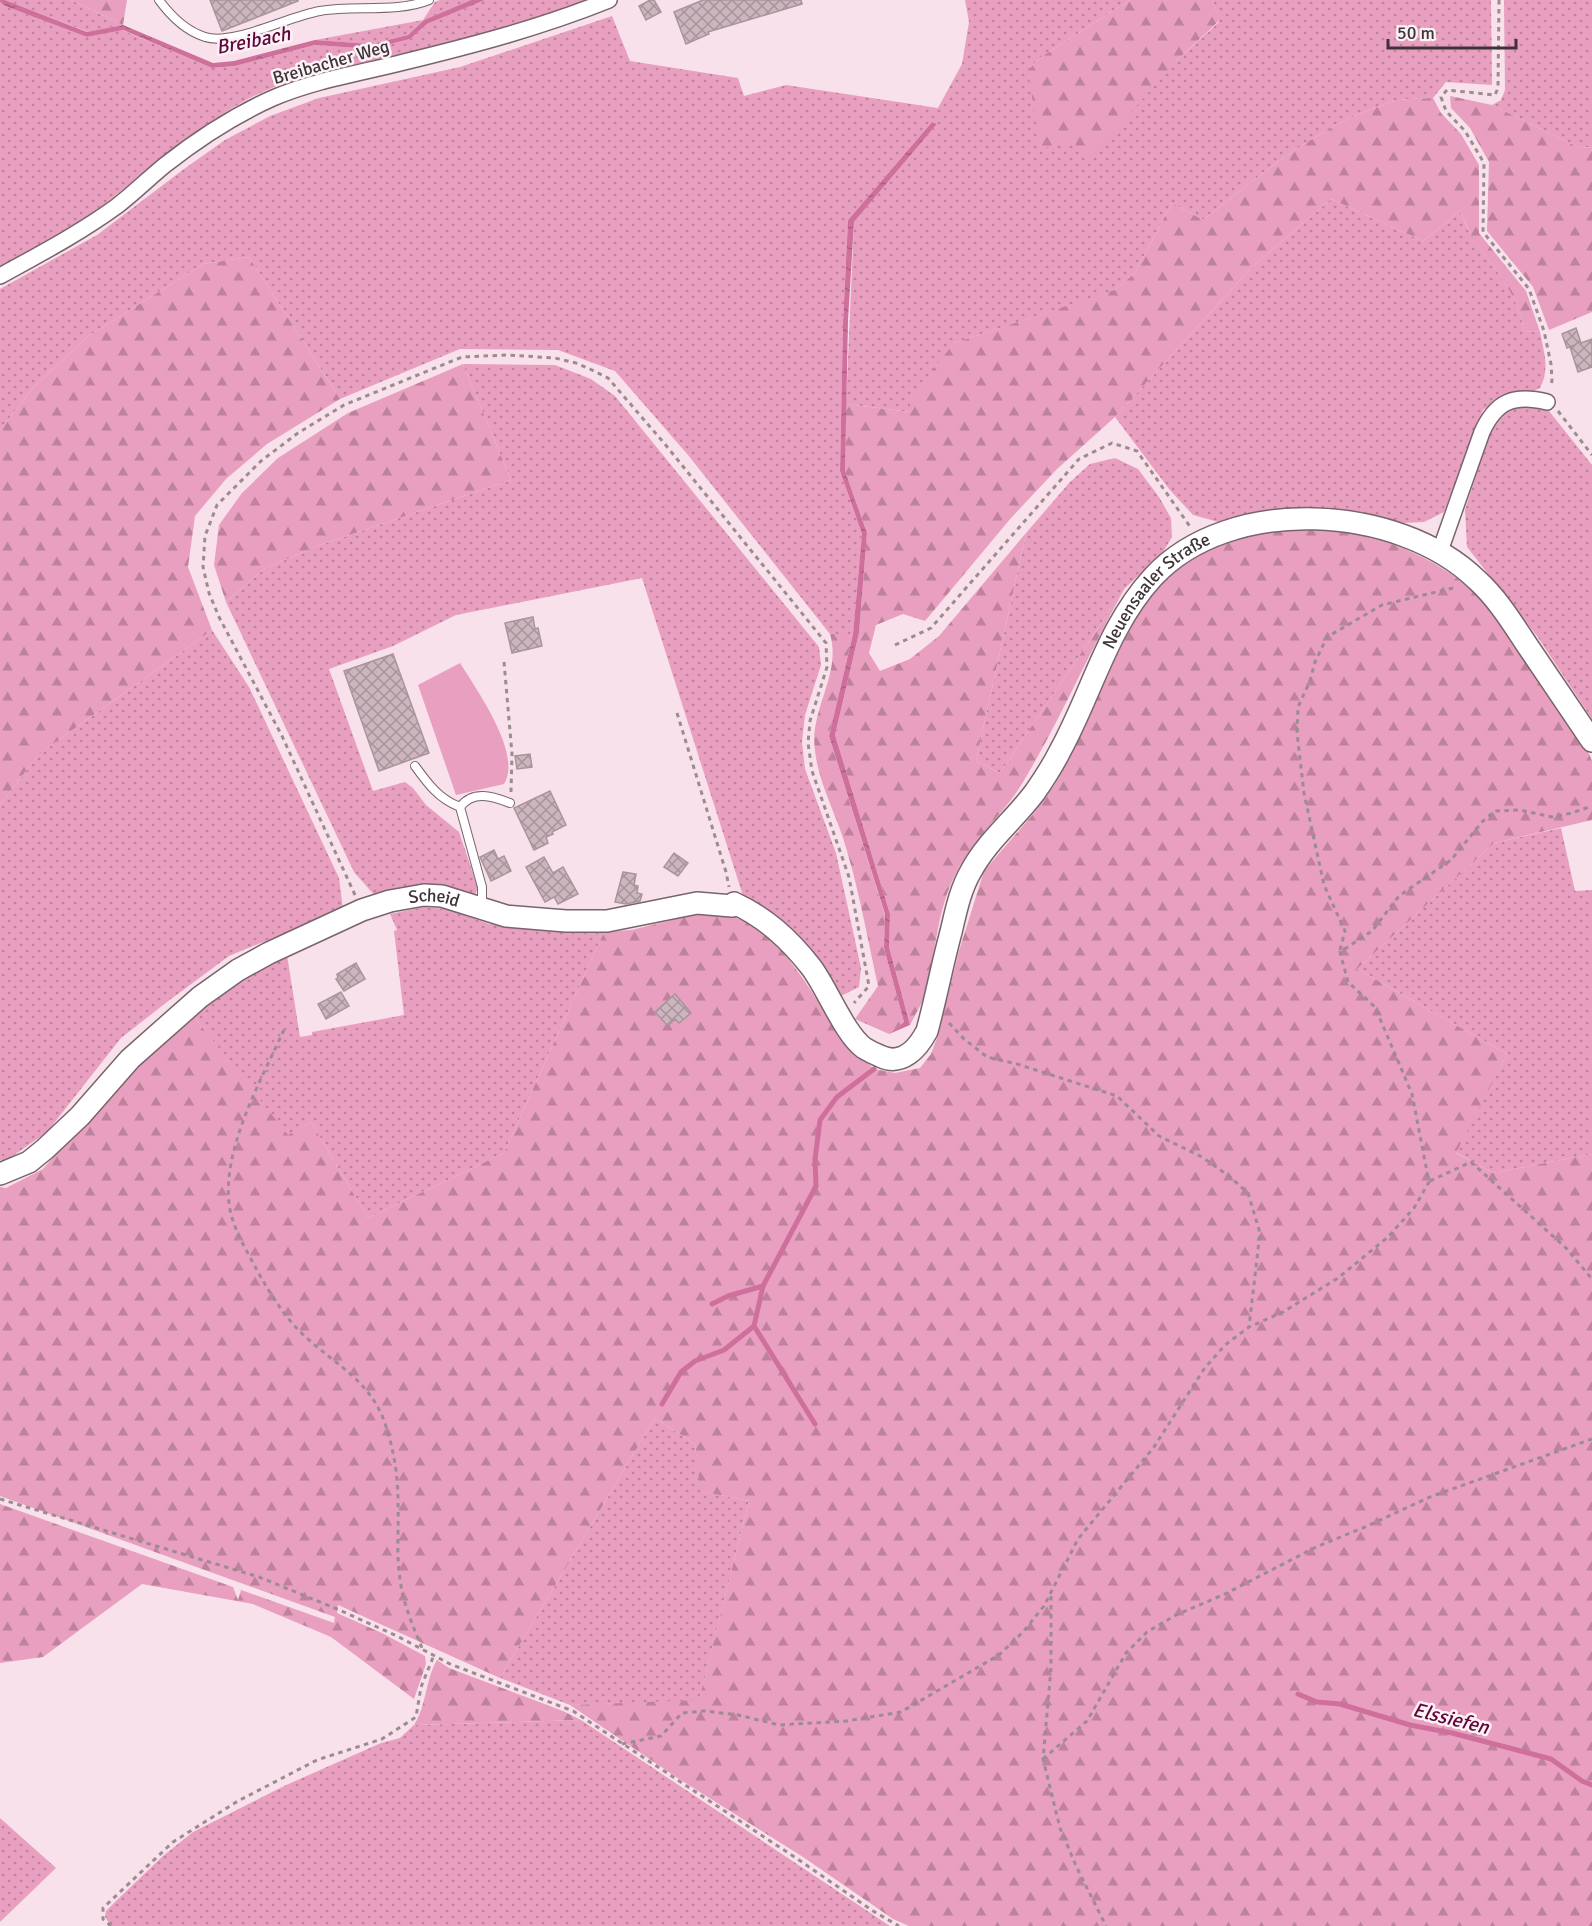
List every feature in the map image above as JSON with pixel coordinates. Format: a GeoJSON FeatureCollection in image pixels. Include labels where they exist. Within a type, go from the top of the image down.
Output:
{"type":"FeatureCollection","features":[{"type":"Feature","properties":{"kind":"street","name":"Breibacher Weg"},"geometry":{"type":"LineString","coordinates":[[0,276],[68,240],[117,206],[166,165],[210,134],[250,109],[275,97],[312,84],[509,35],[569,16],[609,0]]}},
{"type":"Feature","properties":{"kind":"street"},"geometry":{"type":"LineString","coordinates":[[1440,551],[1482,432],[1492,414],[1510,401],[1532,398],[1547,402]]}},
{"type":"Feature","properties":{"kind":"street","name":"Neuensaaler Straße"},"geometry":{"type":"LineString","coordinates":[[886,1059],[904,1057],[916,1049],[927,1031],[960,893],[986,849],[1035,793],[1048,772],[1062,748],[1124,614],[1154,576],[1183,552],[1200,542],[1250,525],[1274,521],[1324,520],[1374,527],[1419,541],[1440,551],[1477,579],[1497,600],[1592,741]]}},
{"type":"Feature","properties":{"kind":"street","name":"Scheid"},"geometry":{"type":"LineString","coordinates":[[0,1174],[29,1162],[45,1149],[80,1116],[130,1059],[200,997],[238,970],[269,953],[362,910],[390,901],[424,895],[442,896],[516,917],[566,921],[607,921],[697,903],[732,906],[734,903],[751,911],[781,933],[812,969],[852,1035],[863,1048],[886,1059]]}},
{"type":"Feature","properties":{"kind":"lane"},"geometry":{"type":"LineString","coordinates":[[159,0],[170,15],[189,29],[204,37],[219,39],[319,11],[399,6],[429,0]]}},
{"type":"Feature","properties":{"kind":"lane"},"geometry":{"type":"LineString","coordinates":[[415,766],[431,788],[446,802],[460,807]]}},
{"type":"Feature","properties":{"kind":"lane"},"geometry":{"type":"LineString","coordinates":[[460,807],[465,800],[482,794],[510,803]]}},
{"type":"Feature","properties":{"kind":"lane"},"geometry":{"type":"LineString","coordinates":[[460,807],[482,887],[482,908]]}},
{"type":"Feature","properties":{"kind":"path"},"geometry":{"type":"LineString","coordinates":[[1499,0],[1498,88],[1495,95],[1447,90],[1441,97],[1446,111],[1466,131],[1484,164],[1483,232],[1529,289],[1544,331],[1552,380],[1547,402],[1564,417],[1592,454]]}},
{"type":"Feature","properties":{"kind":"path"},"geometry":{"type":"LineString","coordinates":[[362,910],[282,736],[209,593],[202,567],[205,536],[217,505],[261,461],[298,433],[344,405],[462,357],[508,355],[566,361],[608,378],[698,483],[826,643],[826,667],[810,721],[808,743],[812,771],[849,877],[869,986],[842,1017]]}},
{"type":"Feature","properties":{"kind":"path"},"geometry":{"type":"LineString","coordinates":[[895,645],[931,628],[1079,459],[1112,443],[1137,451],[1200,542]]}},
{"type":"Feature","properties":{"kind":"path"},"geometry":{"type":"LineString","coordinates":[[1429,1182],[1412,1094],[1375,1007],[1348,982],[1340,952],[1345,931],[1324,885],[1309,816],[1297,733],[1298,707],[1327,637],[1382,605],[1454,589],[1477,579]]}},
{"type":"Feature","properties":{"kind":"path"},"geometry":{"type":"LineString","coordinates":[[504,662],[513,777],[510,803]]}},
{"type":"Feature","properties":{"kind":"path"},"geometry":{"type":"LineString","coordinates":[[677,713],[726,872],[732,906]]}},
{"type":"Feature","properties":{"kind":"path"},"geometry":{"type":"LineString","coordinates":[[1340,952],[1372,931],[1399,896],[1451,860],[1483,821],[1495,811],[1520,810],[1552,817],[1592,806]]}},
{"type":"Feature","properties":{"kind":"path"},"geometry":{"type":"LineString","coordinates":[[937,994],[945,1019],[964,1039],[987,1057],[1017,1064],[1117,1096],[1159,1136],[1202,1157],[1248,1193],[1260,1233],[1249,1327]]}},
{"type":"Feature","properties":{"kind":"path"},"geometry":{"type":"LineString","coordinates":[[284,1030],[239,1133],[230,1167],[231,1214],[244,1246],[277,1305],[309,1340],[360,1382],[382,1415],[392,1444],[398,1479],[400,1579],[409,1616],[423,1650]]}},
{"type":"Feature","properties":{"kind":"path"},"geometry":{"type":"LineString","coordinates":[[622,1744],[661,1736],[682,1713],[705,1711],[738,1715],[779,1725],[846,1721],[902,1712],[999,1655],[1023,1632],[1051,1594],[1078,1539],[1154,1447],[1204,1369],[1225,1346],[1249,1327],[1283,1312],[1338,1278],[1388,1237],[1414,1208],[1429,1182],[1471,1162],[1566,1248],[1592,1279]]}},
{"type":"Feature","properties":{"kind":"path"},"geometry":{"type":"LineString","coordinates":[[1043,1759],[1087,1721],[1126,1653],[1147,1632],[1157,1626],[1316,1547],[1430,1497],[1592,1439]]}},
{"type":"Feature","properties":{"kind":"path"},"geometry":{"type":"LineString","coordinates":[[0,1498],[259,1577],[338,1609],[450,1664],[573,1711],[899,1926]]}},
{"type":"Feature","properties":{"kind":"path"},"geometry":{"type":"LineString","coordinates":[[1051,1594],[1051,1668],[1043,1759],[1060,1828],[1106,1926]]}},
{"type":"Feature","properties":{"kind":"path"},"geometry":{"type":"LineString","coordinates":[[111,1926],[103,1919],[103,1908],[173,1842],[258,1790],[317,1760],[382,1739],[416,1717],[421,1687],[434,1656]]}},
{"type":"Feature","properties":{"kind":"green space"},"geometry":{"type":"Polygon","coordinates":[[[5,0],[71,0],[123,25],[88,32],[5,0]]]}},
{"type":"Feature","properties":{"kind":"green space"},"geometry":{"type":"Polygon","coordinates":[[[71,0],[127,0],[123,25],[71,0]]]}},
{"type":"Feature","properties":{"kind":"green space"},"geometry":{"type":"Polygon","coordinates":[[[471,0],[424,20],[408,35],[370,44],[315,40],[423,20],[435,2],[471,0]]]}},
{"type":"Feature","properties":{"kind":"green space"},"geometry":{"type":"Polygon","coordinates":[[[485,0],[589,0],[513,25],[314,74],[264,91],[212,121],[85,217],[0,267],[0,2],[5,6],[87,37],[122,30],[212,68],[235,66],[315,45],[371,49],[410,39],[427,24],[485,0]]]}},
{"type":"Feature","properties":{"kind":"green space"},"geometry":{"type":"Polygon","coordinates":[[[965,0],[1130,0],[1041,57],[1028,70],[1175,62],[1219,22],[1213,0],[1491,0],[1492,85],[1446,82],[1433,98],[1399,100],[1362,113],[1313,138],[1290,153],[1203,220],[1172,203],[1135,273],[1114,291],[954,343],[910,412],[846,404],[854,222],[937,124],[932,122],[848,220],[840,471],[862,534],[853,634],[830,634],[688,455],[615,371],[558,350],[460,349],[340,399],[249,257],[203,264],[87,337],[33,388],[0,430],[0,289],[97,235],[225,140],[270,116],[319,98],[460,67],[612,16],[630,61],[738,78],[744,96],[786,85],[938,108],[962,64],[969,22],[965,0]]]}},
{"type":"Feature","properties":{"kind":"green space"},"geometry":{"type":"Polygon","coordinates":[[[1130,0],[1213,0],[1219,21],[1175,62],[1092,157],[1072,142],[1040,149],[1028,70],[1041,57],[1130,0]]]}},
{"type":"Feature","properties":{"kind":"green space"},"geometry":{"type":"Polygon","coordinates":[[[1504,0],[1592,0],[1592,147],[1580,148],[1492,105],[1501,100],[1505,90],[1504,0]]]}},
{"type":"Feature","properties":{"kind":"green space"},"geometry":{"type":"Polygon","coordinates":[[[1450,96],[1492,105],[1580,148],[1592,147],[1592,312],[1549,330],[1533,287],[1487,231],[1489,162],[1470,128],[1451,108],[1450,96]]]}},
{"type":"Feature","properties":{"kind":"green space"},"geometry":{"type":"Polygon","coordinates":[[[1433,98],[1441,113],[1461,134],[1479,165],[1479,233],[1526,291],[1540,332],[1524,331],[1521,317],[1510,292],[1472,237],[1460,211],[1423,241],[1331,199],[1252,267],[1115,417],[1057,469],[1011,518],[925,621],[903,614],[876,625],[869,653],[880,671],[910,659],[939,636],[1026,533],[976,761],[1000,773],[1125,588],[1023,782],[971,849],[956,873],[941,915],[926,993],[910,1025],[889,947],[890,914],[835,735],[859,633],[867,533],[845,471],[846,404],[910,412],[910,399],[954,343],[1115,290],[1135,273],[1172,203],[1203,220],[1290,153],[1337,125],[1393,101],[1433,98]]]}},
{"type":"Feature","properties":{"kind":"green space"},"geometry":{"type":"Polygon","coordinates":[[[1331,199],[1423,241],[1460,211],[1470,233],[1510,292],[1521,317],[1524,331],[1540,332],[1545,374],[1540,388],[1532,392],[1506,394],[1483,410],[1444,512],[1424,522],[1402,523],[1371,514],[1313,507],[1255,512],[1222,523],[1193,515],[1169,489],[1115,417],[1252,267],[1331,199]]]}},
{"type":"Feature","properties":{"kind":"green space"},"geometry":{"type":"Polygon","coordinates":[[[249,257],[340,399],[267,444],[226,479],[195,516],[188,567],[212,630],[39,754],[0,805],[0,430],[33,388],[87,337],[203,264],[249,257]]]}},
{"type":"Feature","properties":{"kind":"green space"},"geometry":{"type":"Polygon","coordinates":[[[463,364],[555,365],[591,379],[615,396],[819,647],[821,665],[805,715],[802,742],[805,769],[836,853],[861,968],[859,987],[841,996],[829,977],[744,899],[642,578],[456,615],[393,646],[329,669],[373,791],[405,782],[413,788],[426,805],[459,832],[478,888],[474,897],[376,897],[354,872],[226,602],[264,569],[317,546],[511,480],[463,364]]]}},
{"type":"Feature","properties":{"kind":"green space"},"geometry":{"type":"Polygon","coordinates":[[[463,364],[511,480],[317,546],[264,569],[226,602],[214,565],[219,525],[242,493],[278,458],[348,413],[463,364]]]}},
{"type":"Feature","properties":{"kind":"green space"},"geometry":{"type":"Polygon","coordinates":[[[1524,406],[1549,411],[1592,465],[1592,719],[1537,636],[1467,547],[1465,510],[1491,428],[1505,410],[1524,406]]]}},
{"type":"Feature","properties":{"kind":"green space"},"geometry":{"type":"Polygon","coordinates":[[[1115,458],[1138,469],[1159,497],[1171,518],[1172,537],[1162,554],[1125,588],[1000,773],[976,761],[1026,533],[1070,482],[1090,464],[1115,458]]]}},
{"type":"Feature","properties":{"kind":"green space"},"geometry":{"type":"Polygon","coordinates":[[[1282,529],[1326,529],[1373,538],[1413,553],[1450,573],[1482,600],[1498,619],[1578,735],[1592,761],[1592,820],[1494,843],[1357,969],[1507,1054],[1456,1153],[1493,1173],[1592,1154],[1592,1926],[909,1926],[893,1919],[803,1857],[676,1777],[570,1705],[699,1700],[749,1501],[700,1491],[695,1444],[655,1418],[500,1678],[338,1605],[337,1613],[425,1656],[426,1664],[414,1699],[331,1637],[253,1604],[142,1584],[43,1657],[0,1663],[0,1504],[233,1587],[238,1600],[241,1590],[334,1623],[335,1617],[0,1496],[0,1187],[6,1188],[43,1169],[121,1079],[190,1012],[288,1135],[311,1122],[368,1218],[504,1153],[604,932],[631,930],[693,915],[728,914],[754,926],[781,949],[844,1041],[874,1069],[895,1073],[920,1068],[931,1054],[938,1035],[959,951],[984,871],[1034,813],[1055,784],[1132,623],[1148,596],[1166,576],[1210,548],[1250,535],[1282,529]]]}},
{"type":"Feature","properties":{"kind":"green space"},"geometry":{"type":"Polygon","coordinates":[[[212,630],[249,687],[339,878],[343,909],[229,956],[121,1038],[47,1132],[7,1160],[0,1160],[0,805],[39,754],[212,630]]]}},
{"type":"Feature","properties":{"kind":"green space"},"geometry":{"type":"Polygon","coordinates":[[[830,634],[853,634],[829,736],[885,915],[884,948],[904,1022],[889,1034],[855,1019],[878,986],[852,868],[820,777],[815,751],[816,721],[832,664],[833,649],[830,634]]]}},
{"type":"Feature","properties":{"kind":"green space"},"geometry":{"type":"Polygon","coordinates":[[[460,663],[486,705],[503,739],[508,771],[504,784],[456,795],[418,685],[460,663]]]}},
{"type":"Feature","properties":{"kind":"green space"},"geometry":{"type":"Polygon","coordinates":[[[1561,828],[1575,891],[1592,890],[1592,1154],[1493,1173],[1455,1152],[1507,1054],[1357,969],[1494,843],[1561,828]]]}},
{"type":"Feature","properties":{"kind":"green space"},"geometry":{"type":"Polygon","coordinates":[[[424,907],[447,909],[489,924],[604,932],[504,1153],[368,1218],[311,1122],[288,1136],[190,1012],[216,992],[287,955],[300,1037],[312,1035],[312,1032],[404,1015],[394,931],[397,930],[390,914],[424,907]]]}},
{"type":"Feature","properties":{"kind":"green space"},"geometry":{"type":"Polygon","coordinates":[[[655,1418],[695,1444],[701,1491],[749,1501],[699,1701],[570,1705],[500,1678],[655,1418]]]}},
{"type":"Feature","properties":{"kind":"green space"},"geometry":{"type":"Polygon","coordinates":[[[437,1660],[449,1668],[581,1720],[414,1725],[437,1660]]]}},
{"type":"Feature","properties":{"kind":"green space"},"geometry":{"type":"Polygon","coordinates":[[[581,1720],[890,1926],[111,1926],[105,1917],[106,1911],[117,1900],[163,1856],[193,1832],[284,1786],[381,1743],[400,1738],[414,1725],[581,1720]]]}},
{"type":"Feature","properties":{"kind":"green space"},"geometry":{"type":"Polygon","coordinates":[[[0,1818],[56,1868],[0,1922],[0,1818]]]}},
{"type":"Feature","properties":{"kind":"water"},"geometry":{"type":"Polygon","coordinates":[[[0,0],[87,32],[123,25],[213,63],[234,61],[315,40],[371,44],[408,35],[424,20],[471,0],[485,0],[427,24],[410,39],[371,49],[315,45],[235,66],[212,68],[123,30],[87,37],[5,6],[0,0]]]}},
{"type":"Feature","properties":{"kind":"water"},"geometry":{"type":"Polygon","coordinates":[[[932,122],[937,124],[854,222],[848,320],[845,471],[867,533],[859,633],[835,735],[890,914],[889,947],[910,1025],[889,1034],[904,1022],[884,948],[885,914],[829,736],[853,634],[862,534],[840,471],[843,323],[848,220],[932,122]]]}},
{"type":"Feature","properties":{"kind":"building"},"geometry":{"type":"Polygon","coordinates":[[[210,0],[298,0],[298,1],[222,31],[210,0]]]}},
{"type":"Feature","properties":{"kind":"building"},"geometry":{"type":"Polygon","coordinates":[[[654,0],[661,12],[646,20],[639,6],[654,0]]]}},
{"type":"Feature","properties":{"kind":"building"},"geometry":{"type":"Polygon","coordinates":[[[703,0],[801,0],[802,4],[708,32],[709,34],[686,44],[674,12],[703,0]]]}},
{"type":"Feature","properties":{"kind":"building"},"geometry":{"type":"Polygon","coordinates":[[[1576,328],[1581,343],[1592,339],[1592,367],[1578,372],[1570,347],[1575,345],[1567,348],[1562,334],[1576,328]]]}},
{"type":"Feature","properties":{"kind":"building"},"geometry":{"type":"Polygon","coordinates":[[[533,617],[542,646],[512,653],[505,623],[533,617]]]}},
{"type":"Feature","properties":{"kind":"building"},"geometry":{"type":"Polygon","coordinates":[[[393,654],[429,753],[379,771],[344,671],[393,654]]]}},
{"type":"Feature","properties":{"kind":"building"},"geometry":{"type":"Polygon","coordinates":[[[530,754],[532,767],[517,769],[515,756],[530,754]]]}},
{"type":"Feature","properties":{"kind":"building"},"geometry":{"type":"Polygon","coordinates":[[[550,791],[566,825],[546,837],[548,843],[534,850],[514,808],[550,791]]]}},
{"type":"Feature","properties":{"kind":"building"},"geometry":{"type":"Polygon","coordinates":[[[494,850],[498,859],[504,856],[511,871],[491,881],[480,857],[494,850]]]}},
{"type":"Feature","properties":{"kind":"building"},"geometry":{"type":"Polygon","coordinates":[[[674,853],[688,863],[678,876],[664,867],[674,853]]]}},
{"type":"Feature","properties":{"kind":"building"},"geometry":{"type":"Polygon","coordinates":[[[544,857],[553,873],[563,867],[578,894],[558,904],[554,897],[545,902],[526,867],[544,857]]]}},
{"type":"Feature","properties":{"kind":"building"},"geometry":{"type":"Polygon","coordinates":[[[623,872],[636,874],[634,885],[638,886],[637,893],[642,894],[640,901],[626,904],[615,902],[623,872]]]}},
{"type":"Feature","properties":{"kind":"building"},"geometry":{"type":"Polygon","coordinates":[[[356,963],[365,979],[344,991],[336,979],[337,974],[356,963]]]}},
{"type":"Feature","properties":{"kind":"building"},"geometry":{"type":"Polygon","coordinates":[[[341,992],[349,1006],[326,1019],[318,1004],[341,992]]]}},
{"type":"Feature","properties":{"kind":"building"},"geometry":{"type":"Polygon","coordinates":[[[675,994],[691,1013],[679,1023],[675,1019],[668,1026],[655,1012],[675,994]]]}},
{"type":"Feature","properties":{"kind":"waterway"},"geometry":{"type":"LineString","coordinates":[[815,1424],[754,1326],[763,1286],[816,1186],[815,1159],[820,1120],[837,1097],[874,1069]]}},
{"type":"Feature","properties":{"kind":"waterway"},"geometry":{"type":"LineString","coordinates":[[712,1304],[728,1296],[763,1286]]}},
{"type":"Feature","properties":{"kind":"waterway"},"geometry":{"type":"LineString","coordinates":[[662,1404],[681,1372],[695,1361],[724,1350],[754,1326]]}},
{"type":"Feature","properties":{"kind":"waterway","name":"Elssiefen"},"geometry":{"type":"LineString","coordinates":[[1298,1694],[1317,1702],[1340,1704],[1410,1725],[1452,1733],[1551,1759],[1582,1781],[1592,1785]]}},
{"type":"Feature","properties":{"kind":"water label","name":"Breibach"},"geometry":{"type":"Point","coordinates":[253,40]}}]}
